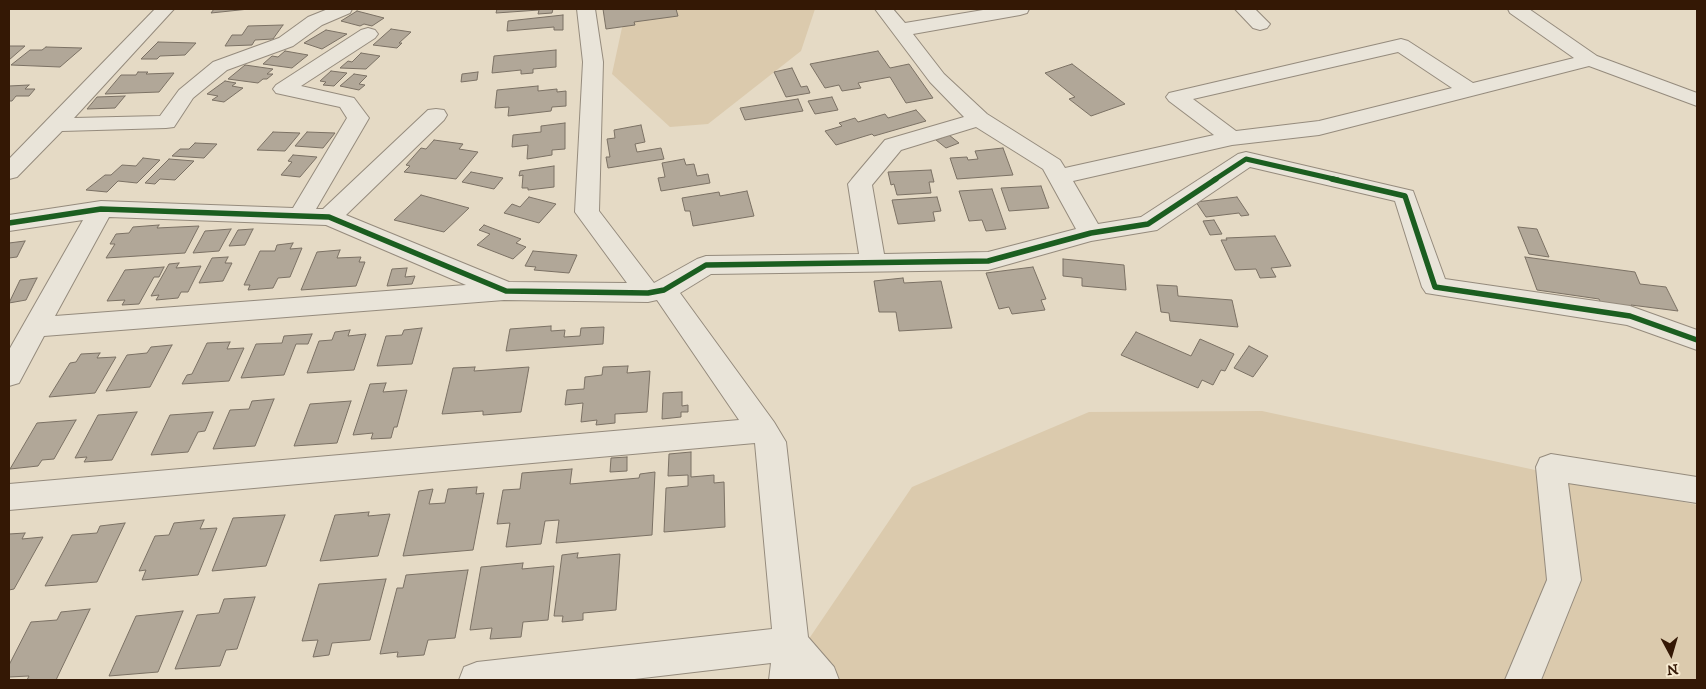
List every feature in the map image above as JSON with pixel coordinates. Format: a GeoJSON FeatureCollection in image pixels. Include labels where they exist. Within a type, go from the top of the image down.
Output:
{"type":"FeatureCollection","features":[{"type":"Feature","properties":{"kind":"street"},"geometry":{"type":"LineString","coordinates":[[9,172],[56,126],[165,9]]}},
{"type":"Feature","properties":{"kind":"street"},"geometry":{"type":"LineString","coordinates":[[56,126],[166,122],[186,94],[220,66],[286,42],[315,21],[343,9]]}},
{"type":"Feature","properties":{"kind":"street"},"geometry":{"type":"LineString","coordinates":[[586,9],[593,62],[587,212],[656,292],[771,442],[791,644],[787,680]]}},
{"type":"Feature","properties":{"kind":"street"},"geometry":{"type":"LineString","coordinates":[[884,9],[937,78],[979,119],[1052,165],[1091,233]]}},
{"type":"Feature","properties":{"kind":"street"},"geometry":{"type":"LineString","coordinates":[[900,30],[1020,9]]}},
{"type":"Feature","properties":{"kind":"street"},"geometry":{"type":"LineString","coordinates":[[1244,9],[1260,24]]}},
{"type":"Feature","properties":{"kind":"street"},"geometry":{"type":"LineString","coordinates":[[1517,9],[1590,60],[1697,100]]}},
{"type":"Feature","properties":{"kind":"street"},"geometry":{"type":"LineString","coordinates":[[300,216],[358,118],[346,102],[283,88],[368,34]]}},
{"type":"Feature","properties":{"kind":"street"},"geometry":{"type":"LineString","coordinates":[[1232,138],[1176,97],[1401,45],[1470,90]]}},
{"type":"Feature","properties":{"kind":"street"},"geometry":{"type":"LineString","coordinates":[[1058,177],[1232,138],[1319,128],[1590,60]]}},
{"type":"Feature","properties":{"kind":"street"},"geometry":{"type":"LineString","coordinates":[[329,217],[436,115]]}},
{"type":"Feature","properties":{"kind":"street"},"geometry":{"type":"LineString","coordinates":[[874,263],[860,184],[894,144],[979,119]]}},
{"type":"Feature","properties":{"kind":"street"},"geometry":{"type":"LineString","coordinates":[[36,327],[506,291],[656,292],[706,265],[988,261],[1091,233],[1148,224],[1246,159],[1405,196],[1435,287],[1630,316],[1697,340]]}},
{"type":"Feature","properties":{"kind":"street"},"geometry":{"type":"LineString","coordinates":[[9,223],[102,209],[329,217],[506,291]]}},
{"type":"Feature","properties":{"kind":"street"},"geometry":{"type":"LineString","coordinates":[[9,375],[102,209]]}},
{"type":"Feature","properties":{"kind":"street"},"geometry":{"type":"LineString","coordinates":[[9,497],[763,430]]}},
{"type":"Feature","properties":{"kind":"street"},"geometry":{"type":"LineString","coordinates":[[1523,680],[1564,580],[1551,467],[1697,490]]}},
{"type":"Feature","properties":{"kind":"street"},"geometry":{"type":"LineString","coordinates":[[477,680],[791,644]]}},
{"type":"Feature","properties":{"kind":"street"},"geometry":{"type":"LineString","coordinates":[[791,644],[821,680]]}},
{"type":"Feature","properties":{"kind":"shaded area"},"geometry":{"type":"Polygon","coordinates":[[[626,9],[815,9],[801,51],[708,124],[670,127],[612,74],[626,9]]]}},
{"type":"Feature","properties":{"kind":"shaded area"},"geometry":{"type":"Polygon","coordinates":[[[1262,411],[1697,505],[1697,680],[781,680],[912,487],[1089,412],[1262,411]]]}},
{"type":"Feature","properties":{"kind":"building"},"geometry":{"type":"Polygon","coordinates":[[[214,9],[249,9],[211,13],[214,9]]]}},
{"type":"Feature","properties":{"kind":"building"},"geometry":{"type":"Polygon","coordinates":[[[497,9],[553,9],[552,13],[538,14],[539,10],[496,13],[497,9]]]}},
{"type":"Feature","properties":{"kind":"building"},"geometry":{"type":"Polygon","coordinates":[[[603,9],[676,9],[678,16],[634,22],[635,25],[606,29],[603,9]]]}},
{"type":"Feature","properties":{"kind":"building"},"geometry":{"type":"Polygon","coordinates":[[[357,11],[384,18],[372,26],[364,24],[360,26],[341,21],[357,11]]]}},
{"type":"Feature","properties":{"kind":"building"},"geometry":{"type":"Polygon","coordinates":[[[563,15],[563,30],[554,30],[554,27],[507,31],[508,21],[563,15]]]}},
{"type":"Feature","properties":{"kind":"building"},"geometry":{"type":"Polygon","coordinates":[[[283,25],[273,39],[255,40],[252,45],[225,46],[232,35],[242,35],[248,26],[283,25]]]}},
{"type":"Feature","properties":{"kind":"building"},"geometry":{"type":"Polygon","coordinates":[[[391,29],[411,32],[399,43],[402,43],[397,48],[373,45],[391,29]]]}},
{"type":"Feature","properties":{"kind":"building"},"geometry":{"type":"Polygon","coordinates":[[[326,30],[347,34],[322,49],[304,43],[326,30]]]}},
{"type":"Feature","properties":{"kind":"building"},"geometry":{"type":"Polygon","coordinates":[[[158,42],[196,43],[185,55],[141,59],[158,42]]]}},
{"type":"Feature","properties":{"kind":"building"},"geometry":{"type":"Polygon","coordinates":[[[9,46],[25,46],[9,60],[9,46]]]}},
{"type":"Feature","properties":{"kind":"building"},"geometry":{"type":"Polygon","coordinates":[[[46,47],[82,48],[60,67],[11,65],[30,50],[42,50],[46,47]]]}},
{"type":"Feature","properties":{"kind":"building"},"geometry":{"type":"Polygon","coordinates":[[[556,50],[556,67],[533,69],[533,73],[521,74],[521,70],[492,73],[494,56],[556,50]]]}},
{"type":"Feature","properties":{"kind":"building"},"geometry":{"type":"Polygon","coordinates":[[[285,51],[308,55],[292,68],[263,64],[272,56],[278,57],[285,51]]]}},
{"type":"Feature","properties":{"kind":"building"},"geometry":{"type":"Polygon","coordinates":[[[878,51],[890,68],[909,64],[933,98],[906,103],[890,77],[858,83],[861,88],[842,91],[839,85],[825,88],[810,64],[878,51]]]}},
{"type":"Feature","properties":{"kind":"building"},"geometry":{"type":"Polygon","coordinates":[[[361,53],[380,56],[366,69],[340,68],[348,61],[352,62],[361,53]]]}},
{"type":"Feature","properties":{"kind":"building"},"geometry":{"type":"Polygon","coordinates":[[[1072,64],[1125,104],[1091,116],[1069,99],[1075,97],[1045,73],[1072,64]]]}},
{"type":"Feature","properties":{"kind":"building"},"geometry":{"type":"Polygon","coordinates":[[[245,65],[273,69],[267,74],[273,74],[258,83],[228,79],[245,65]]]}},
{"type":"Feature","properties":{"kind":"building"},"geometry":{"type":"Polygon","coordinates":[[[792,68],[801,87],[807,86],[810,93],[786,97],[774,72],[792,68]]]}},
{"type":"Feature","properties":{"kind":"building"},"geometry":{"type":"Polygon","coordinates":[[[331,71],[347,73],[334,86],[323,85],[326,82],[320,81],[331,71]]]}},
{"type":"Feature","properties":{"kind":"building"},"geometry":{"type":"Polygon","coordinates":[[[138,72],[148,72],[146,74],[174,73],[159,92],[105,94],[121,75],[136,75],[138,72]]]}},
{"type":"Feature","properties":{"kind":"building"},"geometry":{"type":"Polygon","coordinates":[[[478,72],[477,80],[461,82],[462,74],[478,72]]]}},
{"type":"Feature","properties":{"kind":"building"},"geometry":{"type":"Polygon","coordinates":[[[354,74],[367,76],[359,84],[365,85],[359,90],[340,86],[354,74]]]}},
{"type":"Feature","properties":{"kind":"building"},"geometry":{"type":"Polygon","coordinates":[[[225,81],[236,83],[232,86],[243,88],[224,102],[212,100],[218,96],[207,94],[225,81]]]}},
{"type":"Feature","properties":{"kind":"building"},"geometry":{"type":"Polygon","coordinates":[[[29,85],[25,89],[35,89],[29,96],[16,96],[12,101],[9,101],[9,86],[29,85]]]}},
{"type":"Feature","properties":{"kind":"building"},"geometry":{"type":"Polygon","coordinates":[[[538,86],[538,91],[557,89],[557,92],[566,91],[566,106],[552,107],[551,111],[508,116],[509,107],[495,108],[497,90],[538,86]]]}},
{"type":"Feature","properties":{"kind":"building"},"geometry":{"type":"Polygon","coordinates":[[[125,96],[115,108],[87,109],[97,97],[125,96]]]}},
{"type":"Feature","properties":{"kind":"building"},"geometry":{"type":"Polygon","coordinates":[[[832,97],[838,110],[815,114],[808,101],[832,97]]]}},
{"type":"Feature","properties":{"kind":"building"},"geometry":{"type":"Polygon","coordinates":[[[798,99],[803,111],[745,120],[740,108],[798,99]]]}},
{"type":"Feature","properties":{"kind":"building"},"geometry":{"type":"Polygon","coordinates":[[[916,110],[926,121],[836,145],[825,131],[842,126],[839,123],[855,118],[858,122],[885,114],[888,118],[916,110]]]}},
{"type":"Feature","properties":{"kind":"building"},"geometry":{"type":"Polygon","coordinates":[[[565,123],[565,149],[552,150],[552,155],[527,159],[528,145],[512,147],[513,135],[541,132],[541,126],[565,123]]]}},
{"type":"Feature","properties":{"kind":"building"},"geometry":{"type":"Polygon","coordinates":[[[641,125],[645,142],[635,144],[637,152],[661,148],[664,159],[608,168],[606,157],[610,157],[607,139],[615,138],[614,130],[641,125]]]}},
{"type":"Feature","properties":{"kind":"building"},"geometry":{"type":"Polygon","coordinates":[[[273,132],[300,133],[285,151],[257,150],[273,132]]]}},
{"type":"Feature","properties":{"kind":"building"},"geometry":{"type":"Polygon","coordinates":[[[307,132],[335,133],[323,148],[295,146],[307,132]]]}},
{"type":"Feature","properties":{"kind":"building"},"geometry":{"type":"Polygon","coordinates":[[[949,135],[959,143],[946,148],[936,140],[949,135]]]}},
{"type":"Feature","properties":{"kind":"building"},"geometry":{"type":"Polygon","coordinates":[[[434,140],[463,144],[459,149],[478,152],[456,179],[404,172],[410,166],[406,165],[421,148],[426,149],[434,140]]]}},
{"type":"Feature","properties":{"kind":"building"},"geometry":{"type":"Polygon","coordinates":[[[195,143],[217,144],[204,158],[172,156],[180,149],[189,149],[195,143]]]}},
{"type":"Feature","properties":{"kind":"building"},"geometry":{"type":"Polygon","coordinates":[[[1003,148],[1013,175],[957,179],[950,158],[967,157],[968,160],[978,159],[975,151],[1003,148]]]}},
{"type":"Feature","properties":{"kind":"building"},"geometry":{"type":"Polygon","coordinates":[[[293,155],[317,157],[300,177],[281,175],[292,162],[288,161],[293,155]]]}},
{"type":"Feature","properties":{"kind":"building"},"geometry":{"type":"Polygon","coordinates":[[[143,158],[160,160],[137,183],[118,181],[107,192],[86,190],[105,175],[111,175],[122,165],[136,166],[143,158]]]}},
{"type":"Feature","properties":{"kind":"building"},"geometry":{"type":"Polygon","coordinates":[[[169,159],[194,161],[175,180],[160,179],[155,184],[145,183],[169,159]]]}},
{"type":"Feature","properties":{"kind":"building"},"geometry":{"type":"Polygon","coordinates":[[[684,159],[686,165],[694,164],[697,176],[708,174],[710,183],[661,191],[658,178],[665,177],[662,163],[684,159]]]}},
{"type":"Feature","properties":{"kind":"building"},"geometry":{"type":"Polygon","coordinates":[[[554,166],[554,187],[528,190],[528,188],[522,188],[523,175],[519,176],[520,171],[554,166]]]}},
{"type":"Feature","properties":{"kind":"building"},"geometry":{"type":"Polygon","coordinates":[[[931,170],[934,182],[929,182],[931,193],[897,195],[894,184],[891,185],[888,172],[931,170]]]}},
{"type":"Feature","properties":{"kind":"building"},"geometry":{"type":"Polygon","coordinates":[[[471,172],[503,178],[494,189],[462,182],[471,172]]]}},
{"type":"Feature","properties":{"kind":"building"},"geometry":{"type":"Polygon","coordinates":[[[1041,186],[1049,208],[1009,211],[1001,188],[1041,186]]]}},
{"type":"Feature","properties":{"kind":"building"},"geometry":{"type":"Polygon","coordinates":[[[992,189],[1006,229],[986,231],[982,220],[969,221],[959,191],[992,189]]]}},
{"type":"Feature","properties":{"kind":"building"},"geometry":{"type":"Polygon","coordinates":[[[747,191],[754,216],[693,226],[690,211],[685,211],[682,198],[719,192],[720,196],[747,191]]]}},
{"type":"Feature","properties":{"kind":"building"},"geometry":{"type":"Polygon","coordinates":[[[421,195],[469,208],[444,232],[394,220],[421,195]]]}},
{"type":"Feature","properties":{"kind":"building"},"geometry":{"type":"Polygon","coordinates":[[[529,197],[556,204],[539,223],[504,213],[512,204],[520,207],[529,197]]]}},
{"type":"Feature","properties":{"kind":"building"},"geometry":{"type":"Polygon","coordinates":[[[937,197],[941,211],[933,212],[935,221],[898,224],[892,200],[937,197]]]}},
{"type":"Feature","properties":{"kind":"building"},"geometry":{"type":"Polygon","coordinates":[[[1237,197],[1249,215],[1241,216],[1239,213],[1206,217],[1196,202],[1237,197]]]}},
{"type":"Feature","properties":{"kind":"building"},"geometry":{"type":"Polygon","coordinates":[[[1214,220],[1222,234],[1210,235],[1203,221],[1214,220]]]}},
{"type":"Feature","properties":{"kind":"building"},"geometry":{"type":"Polygon","coordinates":[[[159,225],[157,228],[199,226],[185,253],[106,258],[115,244],[110,244],[116,234],[129,233],[133,227],[159,225]]]}},
{"type":"Feature","properties":{"kind":"building"},"geometry":{"type":"Polygon","coordinates":[[[484,225],[521,239],[516,243],[526,247],[513,259],[477,245],[490,234],[479,230],[484,225]]]}},
{"type":"Feature","properties":{"kind":"building"},"geometry":{"type":"Polygon","coordinates":[[[1518,227],[1537,229],[1549,257],[1529,254],[1518,227]]]}},
{"type":"Feature","properties":{"kind":"building"},"geometry":{"type":"Polygon","coordinates":[[[231,229],[219,251],[193,253],[205,231],[231,229]]]}},
{"type":"Feature","properties":{"kind":"building"},"geometry":{"type":"Polygon","coordinates":[[[253,229],[245,245],[229,246],[238,230],[253,229]]]}},
{"type":"Feature","properties":{"kind":"building"},"geometry":{"type":"Polygon","coordinates":[[[1275,236],[1291,266],[1271,268],[1276,277],[1260,278],[1256,269],[1235,270],[1221,240],[1227,240],[1226,238],[1275,236]]]}},
{"type":"Feature","properties":{"kind":"building"},"geometry":{"type":"Polygon","coordinates":[[[25,241],[17,257],[9,258],[9,243],[25,241]]]}},
{"type":"Feature","properties":{"kind":"building"},"geometry":{"type":"Polygon","coordinates":[[[293,243],[290,249],[302,248],[290,277],[278,278],[273,288],[248,290],[250,285],[244,285],[260,251],[275,251],[277,245],[293,243]]]}},
{"type":"Feature","properties":{"kind":"building"},"geometry":{"type":"Polygon","coordinates":[[[340,250],[337,258],[361,257],[359,262],[365,262],[356,286],[301,290],[317,252],[340,250]]]}},
{"type":"Feature","properties":{"kind":"building"},"geometry":{"type":"Polygon","coordinates":[[[533,251],[577,255],[569,273],[534,270],[536,267],[525,266],[533,251]]]}},
{"type":"Feature","properties":{"kind":"building"},"geometry":{"type":"Polygon","coordinates":[[[228,257],[225,263],[232,263],[223,281],[199,283],[212,258],[228,257]]]}},
{"type":"Feature","properties":{"kind":"building"},"geometry":{"type":"Polygon","coordinates":[[[1525,257],[1635,272],[1640,284],[1666,287],[1678,311],[1631,305],[1634,309],[1602,305],[1599,299],[1537,290],[1525,257]]]}},
{"type":"Feature","properties":{"kind":"building"},"geometry":{"type":"Polygon","coordinates":[[[1063,259],[1124,265],[1126,290],[1082,286],[1082,278],[1063,276],[1063,259]]]}},
{"type":"Feature","properties":{"kind":"building"},"geometry":{"type":"Polygon","coordinates":[[[179,263],[176,268],[201,266],[188,292],[181,292],[178,298],[156,300],[159,295],[151,296],[169,264],[179,263]]]}},
{"type":"Feature","properties":{"kind":"building"},"geometry":{"type":"Polygon","coordinates":[[[164,267],[159,277],[154,277],[139,304],[122,305],[125,300],[107,301],[125,270],[164,267]]]}},
{"type":"Feature","properties":{"kind":"building"},"geometry":{"type":"Polygon","coordinates":[[[1033,267],[1046,299],[1041,300],[1045,310],[1012,314],[1009,307],[999,309],[986,273],[1033,267]]]}},
{"type":"Feature","properties":{"kind":"building"},"geometry":{"type":"Polygon","coordinates":[[[407,268],[405,277],[415,276],[412,284],[387,286],[392,269],[407,268]]]}},
{"type":"Feature","properties":{"kind":"building"},"geometry":{"type":"Polygon","coordinates":[[[37,278],[26,300],[9,303],[20,280],[37,278]]]}},
{"type":"Feature","properties":{"kind":"building"},"geometry":{"type":"Polygon","coordinates":[[[903,278],[904,283],[941,281],[952,328],[899,331],[896,312],[879,312],[874,281],[903,278]]]}},
{"type":"Feature","properties":{"kind":"building"},"geometry":{"type":"Polygon","coordinates":[[[1157,285],[1177,286],[1178,296],[1232,300],[1238,327],[1170,321],[1169,313],[1161,312],[1157,285]]]}},
{"type":"Feature","properties":{"kind":"building"},"geometry":{"type":"Polygon","coordinates":[[[551,326],[551,331],[565,330],[564,337],[580,336],[581,328],[604,327],[603,344],[506,351],[510,329],[551,326]]]}},
{"type":"Feature","properties":{"kind":"building"},"geometry":{"type":"Polygon","coordinates":[[[422,328],[412,364],[377,366],[386,336],[402,335],[404,330],[422,328]]]}},
{"type":"Feature","properties":{"kind":"building"},"geometry":{"type":"Polygon","coordinates":[[[350,330],[348,336],[366,334],[354,370],[307,373],[319,341],[332,340],[335,332],[350,330]]]}},
{"type":"Feature","properties":{"kind":"building"},"geometry":{"type":"Polygon","coordinates":[[[1136,332],[1191,356],[1200,339],[1234,354],[1225,371],[1221,370],[1213,385],[1202,380],[1198,388],[1121,355],[1136,332]]]}},
{"type":"Feature","properties":{"kind":"building"},"geometry":{"type":"Polygon","coordinates":[[[312,334],[308,344],[296,344],[284,375],[241,378],[256,344],[282,343],[284,336],[312,334]]]}},
{"type":"Feature","properties":{"kind":"building"},"geometry":{"type":"Polygon","coordinates":[[[230,342],[227,349],[244,348],[229,381],[182,384],[187,375],[192,374],[207,343],[230,342]]]}},
{"type":"Feature","properties":{"kind":"building"},"geometry":{"type":"Polygon","coordinates":[[[172,345],[150,387],[106,391],[127,355],[147,353],[151,347],[172,345]]]}},
{"type":"Feature","properties":{"kind":"building"},"geometry":{"type":"Polygon","coordinates":[[[1249,346],[1268,356],[1253,377],[1234,368],[1249,346]]]}},
{"type":"Feature","properties":{"kind":"building"},"geometry":{"type":"Polygon","coordinates":[[[100,353],[97,358],[116,357],[95,393],[49,397],[70,363],[76,362],[81,354],[100,353]]]}},
{"type":"Feature","properties":{"kind":"building"},"geometry":{"type":"Polygon","coordinates":[[[628,366],[627,373],[650,371],[647,412],[615,414],[615,423],[596,425],[597,420],[581,422],[583,403],[565,405],[567,390],[584,389],[585,377],[602,375],[603,367],[628,366]]]}},
{"type":"Feature","properties":{"kind":"building"},"geometry":{"type":"Polygon","coordinates":[[[475,367],[474,371],[529,367],[521,412],[483,415],[483,411],[442,414],[453,368],[475,367]]]}},
{"type":"Feature","properties":{"kind":"building"},"geometry":{"type":"Polygon","coordinates":[[[386,383],[383,392],[407,390],[397,427],[394,427],[391,438],[371,439],[373,433],[353,435],[370,384],[386,383]]]}},
{"type":"Feature","properties":{"kind":"building"},"geometry":{"type":"Polygon","coordinates":[[[682,392],[682,406],[688,405],[688,412],[681,412],[681,417],[662,419],[663,393],[682,392]]]}},
{"type":"Feature","properties":{"kind":"building"},"geometry":{"type":"Polygon","coordinates":[[[274,399],[255,446],[213,449],[230,410],[249,409],[252,401],[274,399]]]}},
{"type":"Feature","properties":{"kind":"building"},"geometry":{"type":"Polygon","coordinates":[[[351,401],[337,443],[294,446],[310,404],[351,401]]]}},
{"type":"Feature","properties":{"kind":"building"},"geometry":{"type":"Polygon","coordinates":[[[137,412],[112,460],[84,462],[87,457],[75,458],[98,415],[137,412]]]}},
{"type":"Feature","properties":{"kind":"building"},"geometry":{"type":"Polygon","coordinates":[[[213,412],[205,431],[198,432],[188,452],[151,455],[170,415],[213,412]]]}},
{"type":"Feature","properties":{"kind":"building"},"geometry":{"type":"Polygon","coordinates":[[[76,420],[54,459],[42,460],[38,466],[10,469],[37,423],[76,420]]]}},
{"type":"Feature","properties":{"kind":"building"},"geometry":{"type":"Polygon","coordinates":[[[691,452],[691,477],[714,475],[714,483],[724,482],[725,527],[664,532],[666,488],[688,486],[688,475],[668,476],[669,454],[691,452]]]}},
{"type":"Feature","properties":{"kind":"building"},"geometry":{"type":"Polygon","coordinates":[[[627,457],[627,471],[610,472],[611,458],[627,457]]]}},
{"type":"Feature","properties":{"kind":"building"},"geometry":{"type":"Polygon","coordinates":[[[572,469],[570,484],[639,478],[640,474],[655,472],[652,535],[556,543],[559,520],[545,521],[541,544],[506,547],[510,523],[497,524],[503,490],[520,489],[522,473],[572,469]]]}},
{"type":"Feature","properties":{"kind":"building"},"geometry":{"type":"Polygon","coordinates":[[[477,487],[476,494],[484,493],[473,550],[403,556],[419,491],[433,489],[429,504],[445,503],[448,489],[477,487]]]}},
{"type":"Feature","properties":{"kind":"building"},"geometry":{"type":"Polygon","coordinates":[[[369,512],[368,516],[390,514],[378,556],[320,561],[335,515],[369,512]]]}},
{"type":"Feature","properties":{"kind":"building"},"geometry":{"type":"Polygon","coordinates":[[[285,515],[266,566],[212,571],[233,518],[285,515]]]}},
{"type":"Feature","properties":{"kind":"building"},"geometry":{"type":"Polygon","coordinates":[[[204,520],[200,529],[217,528],[198,575],[142,580],[146,570],[139,571],[155,536],[169,535],[174,523],[204,520]]]}},
{"type":"Feature","properties":{"kind":"building"},"geometry":{"type":"Polygon","coordinates":[[[125,523],[97,582],[45,586],[72,535],[97,533],[100,526],[125,523]]]}},
{"type":"Feature","properties":{"kind":"building"},"geometry":{"type":"Polygon","coordinates":[[[25,533],[22,539],[43,537],[14,589],[9,590],[9,534],[25,533]]]}},
{"type":"Feature","properties":{"kind":"building"},"geometry":{"type":"Polygon","coordinates":[[[578,553],[577,558],[620,554],[616,610],[583,613],[583,620],[562,622],[563,616],[554,616],[562,555],[578,553]]]}},
{"type":"Feature","properties":{"kind":"building"},"geometry":{"type":"Polygon","coordinates":[[[523,563],[522,569],[554,566],[548,620],[523,622],[521,637],[490,639],[492,628],[470,630],[481,567],[523,563]]]}},
{"type":"Feature","properties":{"kind":"building"},"geometry":{"type":"Polygon","coordinates":[[[468,570],[455,638],[428,640],[424,655],[397,657],[398,652],[380,654],[397,588],[403,588],[406,575],[468,570]]]}},
{"type":"Feature","properties":{"kind":"building"},"geometry":{"type":"Polygon","coordinates":[[[386,579],[370,640],[332,643],[329,655],[313,657],[318,640],[302,641],[319,584],[386,579]]]}},
{"type":"Feature","properties":{"kind":"building"},"geometry":{"type":"Polygon","coordinates":[[[255,597],[237,649],[226,650],[220,666],[175,669],[197,615],[219,613],[224,599],[255,597]]]}},
{"type":"Feature","properties":{"kind":"building"},"geometry":{"type":"Polygon","coordinates":[[[90,609],[56,680],[27,680],[29,676],[9,677],[9,665],[31,622],[57,620],[61,612],[90,609]]]}},
{"type":"Feature","properties":{"kind":"building"},"geometry":{"type":"Polygon","coordinates":[[[183,611],[158,672],[109,676],[136,616],[183,611]]]}},
{"type":"Feature","properties":{"kind":"cycle path"},"geometry":{"type":"LineString","coordinates":[[9,223],[101,209],[329,217],[506,291],[648,293],[664,290],[706,265],[988,261],[1091,233],[1148,224],[1246,159],[1405,196],[1435,287],[1630,316],[1697,340]]}}]}
